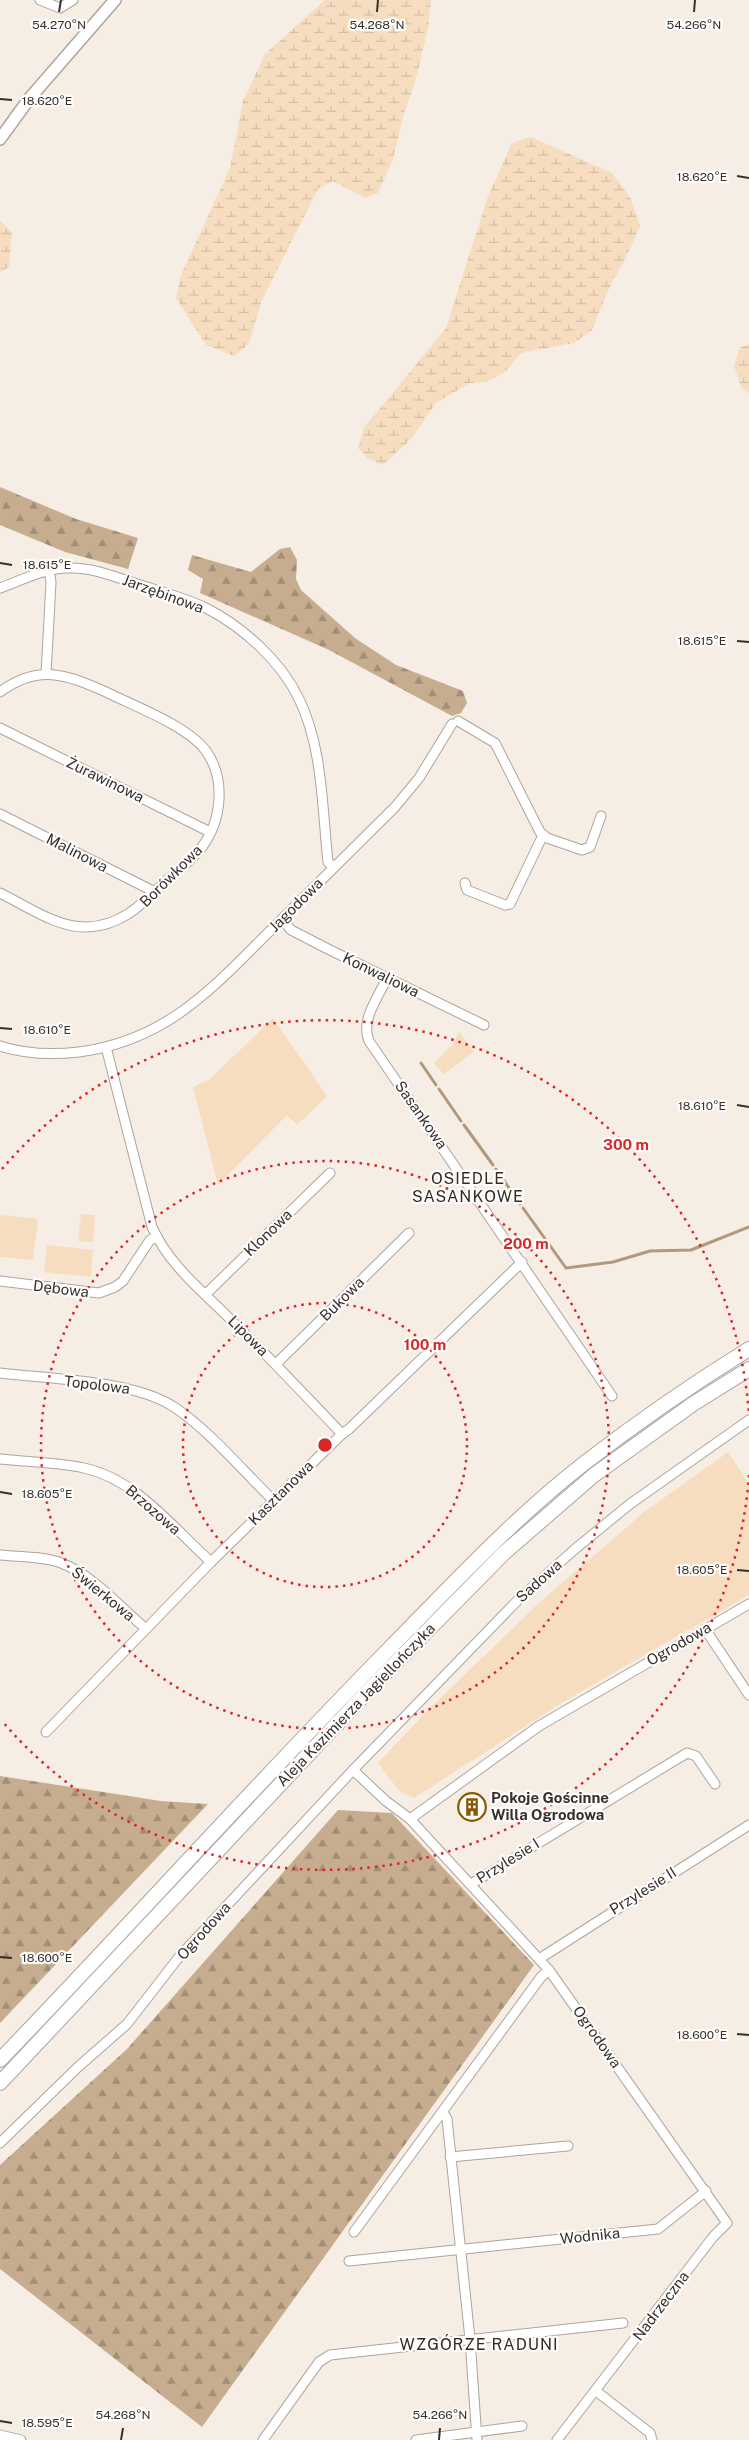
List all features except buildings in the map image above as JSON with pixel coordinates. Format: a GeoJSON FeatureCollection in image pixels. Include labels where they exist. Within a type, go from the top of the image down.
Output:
{"type":"FeatureCollection","features":[{"type":"Feature","properties":{"kind":"highway","name":"Aleja Kazimierza Jagiellończyka"},"geometry":{"type":"LineString","coordinates":[[0,2060],[332,1707],[488,1548],[580,1466],[676,1395],[749,1349]]}},
{"type":"Feature","properties":{"kind":"highway","name":"Aleja Kazimierza Jagiellończyka"},"geometry":{"type":"LineString","coordinates":[[0,2083],[364,1695],[504,1553],[594,1475],[693,1404],[749,1369]]}},
{"type":"Feature","properties":{"kind":"main road"},"geometry":{"type":"LineString","coordinates":[[0,139],[29,99],[115,0]]}},
{"type":"Feature","properties":{"kind":"street"},"geometry":{"type":"LineString","coordinates":[[40,0],[60,8],[74,0]]}},
{"type":"Feature","properties":{"kind":"street","name":"Jarzębinowa"},"geometry":{"type":"LineString","coordinates":[[0,588],[49,570],[78,568],[97,571],[206,608],[232,624],[251,639],[271,658],[298,696],[311,731],[317,753],[328,862],[334,867]]}},
{"type":"Feature","properties":{"kind":"street"},"geometry":{"type":"LineString","coordinates":[[46,674],[51,582],[49,570]]}},
{"type":"Feature","properties":{"kind":"street","name":"Borówkowa"},"geometry":{"type":"LineString","coordinates":[[0,692],[16,681],[46,674],[60,675],[85,683],[191,735],[205,751],[214,766],[219,782],[220,800],[217,816],[202,847],[137,909],[116,922],[86,927],[56,921],[0,893]]}},
{"type":"Feature","properties":{"kind":"street","name":"Jagodowa"},"geometry":{"type":"LineString","coordinates":[[0,1046],[56,1054],[106,1047],[141,1036],[181,1013],[209,990],[396,807],[419,778],[455,722],[495,743],[543,835]]}},
{"type":"Feature","properties":{"kind":"street","name":"Żurawinowa"},"geometry":{"type":"LineString","coordinates":[[0,728],[210,832]]}},
{"type":"Feature","properties":{"kind":"street","name":"Malinowa"},"geometry":{"type":"LineString","coordinates":[[0,814],[154,892]]}},
{"type":"Feature","properties":{"kind":"street"},"geometry":{"type":"LineString","coordinates":[[465,883],[467,890],[505,905],[510,904],[543,835],[582,850],[587,849],[590,846],[601,816]]}},
{"type":"Feature","properties":{"kind":"street","name":"Konwaliowa"},"geometry":{"type":"LineString","coordinates":[[282,919],[290,930],[484,1025]]}},
{"type":"Feature","properties":{"kind":"street","name":"Sasankowa"},"geometry":{"type":"LineString","coordinates":[[387,978],[366,1023],[369,1041],[612,1396]]}},
{"type":"Feature","properties":{"kind":"street","name":"Lipowa"},"geometry":{"type":"LineString","coordinates":[[106,1047],[152,1227],[157,1237],[176,1266],[276,1364],[342,1434]]}},
{"type":"Feature","properties":{"kind":"street","name":"Klonowa"},"geometry":{"type":"LineString","coordinates":[[206,1294],[330,1173]]}},
{"type":"Feature","properties":{"kind":"street","name":"Bukowa"},"geometry":{"type":"LineString","coordinates":[[276,1364],[409,1233]]}},
{"type":"Feature","properties":{"kind":"street","name":"Dębowa"},"geometry":{"type":"LineString","coordinates":[[0,1282],[99,1293],[119,1285],[150,1240],[157,1237]]}},
{"type":"Feature","properties":{"kind":"street","name":"Kasztanowa"},"geometry":{"type":"LineString","coordinates":[[46,1732],[210,1562],[522,1262]]}},
{"type":"Feature","properties":{"kind":"street","name":"Topolowa"},"geometry":{"type":"LineString","coordinates":[[0,1373],[130,1388],[151,1395],[173,1406],[193,1422],[274,1501]]}},
{"type":"Feature","properties":{"kind":"street","name":"Sadowa"},"geometry":{"type":"LineString","coordinates":[[353,1770],[518,1600],[575,1549],[630,1504],[749,1420]]}},
{"type":"Feature","properties":{"kind":"street","name":"Brzozowa"},"geometry":{"type":"LineString","coordinates":[[0,1459],[84,1468],[109,1476],[134,1491],[210,1562]]}},
{"type":"Feature","properties":{"kind":"street","name":"Świerkowa"},"geometry":{"type":"LineString","coordinates":[[0,1555],[54,1561],[69,1566],[86,1576],[146,1629]]}},
{"type":"Feature","properties":{"kind":"street","name":"Ogrodowa"},"geometry":{"type":"LineString","coordinates":[[410,1819],[539,1726],[749,1604]]}},
{"type":"Feature","properties":{"kind":"street"},"geometry":{"type":"LineString","coordinates":[[705,1629],[749,1695]]}},
{"type":"Feature","properties":{"kind":"street","name":"Przylesie I"},"geometry":{"type":"LineString","coordinates":[[471,1884],[687,1753],[696,1756],[715,1784]]}},
{"type":"Feature","properties":{"kind":"street","name":"Ogrodowa"},"geometry":{"type":"LineString","coordinates":[[0,2143],[78,2067],[127,2024],[180,1957],[353,1770],[386,1801],[410,1819],[549,1970],[706,2191],[727,2224]]}},
{"type":"Feature","properties":{"kind":"street","name":"Przylesie II"},"geometry":{"type":"LineString","coordinates":[[539,1958],[749,1825]]}},
{"type":"Feature","properties":{"kind":"street"},"geometry":{"type":"LineString","coordinates":[[354,2232],[541,1977],[549,1970]]}},
{"type":"Feature","properties":{"kind":"street"},"geometry":{"type":"LineString","coordinates":[[443,2112],[447,2119],[470,2339],[477,2436]]}},
{"type":"Feature","properties":{"kind":"street"},"geometry":{"type":"LineString","coordinates":[[450,2157],[568,2146]]}},
{"type":"Feature","properties":{"kind":"street","name":"Wodnika"},"geometry":{"type":"LineString","coordinates":[[349,2261],[658,2229],[706,2191]]}},
{"type":"Feature","properties":{"kind":"street","name":"Nadrzeczna"},"geometry":{"type":"LineString","coordinates":[[557,2440],[713,2237],[727,2224]]}},
{"type":"Feature","properties":{"kind":"street"},"geometry":{"type":"LineString","coordinates":[[263,2440],[324,2357],[623,2323]]}},
{"type":"Feature","properties":{"kind":"street"},"geometry":{"type":"LineString","coordinates":[[596,2390],[650,2433],[652,2440]]}},
{"type":"Feature","properties":{"kind":"street"},"geometry":{"type":"LineString","coordinates":[[416,2440],[477,2436],[522,2426]]}},
{"type":"Feature","properties":{"kind":"street"},"geometry":{"type":"LineString","coordinates":[[0,2435],[20,2440]]}},
{"type":"Feature","properties":{"kind":"green space"},"geometry":{"type":"Polygon","coordinates":[[[325,0],[431,0],[428,29],[415,82],[404,113],[393,159],[378,193],[365,198],[333,181],[318,189],[261,302],[249,344],[234,356],[206,345],[176,298],[181,275],[230,168],[243,101],[265,54],[325,0]]]}},
{"type":"Feature","properties":{"kind":"green space"},"geometry":{"type":"Polygon","coordinates":[[[531,137],[612,173],[630,197],[640,226],[625,260],[611,284],[592,330],[574,343],[521,353],[506,371],[487,382],[470,383],[437,402],[411,439],[383,465],[367,458],[358,448],[364,428],[446,328],[488,196],[512,143],[531,137]]]}},
{"type":"Feature","properties":{"kind":"green space"},"geometry":{"type":"Polygon","coordinates":[[[0,221],[12,232],[9,267],[0,272],[0,221]]]}},
{"type":"Feature","properties":{"kind":"green space"},"geometry":{"type":"Polygon","coordinates":[[[749,344],[749,393],[742,389],[734,366],[740,348],[749,344]]]}},
{"type":"Feature","properties":{"kind":"green space"},"geometry":{"type":"Polygon","coordinates":[[[0,487],[76,519],[138,538],[128,569],[65,552],[0,525],[0,487]]]}},
{"type":"Feature","properties":{"kind":"green space"},"geometry":{"type":"Polygon","coordinates":[[[290,547],[297,560],[296,579],[301,590],[355,638],[396,665],[463,691],[467,703],[461,713],[452,716],[329,650],[200,593],[203,579],[188,570],[192,555],[251,572],[280,549],[290,547]]]}},
{"type":"Feature","properties":{"kind":"green space"},"geometry":{"type":"Polygon","coordinates":[[[273,1018],[327,1096],[297,1125],[287,1115],[218,1185],[193,1087],[210,1079],[273,1018]]]}},
{"type":"Feature","properties":{"kind":"green space"},"geometry":{"type":"Polygon","coordinates":[[[459,1032],[474,1052],[444,1074],[434,1064],[452,1046],[459,1032]]]}},
{"type":"Feature","properties":{"kind":"green space"},"geometry":{"type":"Polygon","coordinates":[[[81,1214],[95,1215],[93,1242],[78,1241],[81,1214]]]}},
{"type":"Feature","properties":{"kind":"green space"},"geometry":{"type":"Polygon","coordinates":[[[0,1215],[38,1219],[33,1260],[0,1257],[0,1215]]]}},
{"type":"Feature","properties":{"kind":"green space"},"geometry":{"type":"Polygon","coordinates":[[[47,1245],[93,1250],[91,1277],[44,1272],[47,1245]]]}},
{"type":"Feature","properties":{"kind":"green space"},"geometry":{"type":"Polygon","coordinates":[[[728,1452],[749,1484],[749,1595],[563,1702],[414,1798],[400,1792],[378,1763],[425,1713],[539,1603],[644,1512],[728,1452]]]}},
{"type":"Feature","properties":{"kind":"green space"},"geometry":{"type":"Polygon","coordinates":[[[0,1776],[161,1801],[208,1804],[0,2023],[0,1776]]]}},
{"type":"Feature","properties":{"kind":"green space"},"geometry":{"type":"Polygon","coordinates":[[[338,1810],[392,1813],[534,1965],[202,2427],[0,2269],[0,2165],[127,2049],[338,1810]]]}},
{"type":"Feature","properties":{"kind":"waterway"},"geometry":{"type":"LineString","coordinates":[[421,1063],[436,1085]]}},
{"type":"Feature","properties":{"kind":"waterway"},"geometry":{"type":"LineString","coordinates":[[439,1089],[461,1121]]}},
{"type":"Feature","properties":{"kind":"waterway"},"geometry":{"type":"LineString","coordinates":[[464,1125],[493,1165]]}},
{"type":"Feature","properties":{"kind":"waterway"},"geometry":{"type":"LineString","coordinates":[[496,1169],[520,1204]]}},
{"type":"Feature","properties":{"kind":"waterway"},"geometry":{"type":"LineString","coordinates":[[523,1208],[566,1268],[613,1262],[650,1251],[691,1250],[749,1227]]}},
{"type":"Feature","properties":{"kind":"place","name":"Pokoje Gościnne Willa Ogrodowa"},"geometry":{"type":"Point","coordinates":[472,1807]}},
{"type":"Feature","properties":{"kind":"district","name":"OSIEDLE SASANKOWE"},"geometry":{"type":"Point","coordinates":[468,1187]}},
{"type":"Feature","properties":{"kind":"district","name":"WZGÓRZE RADUNI"},"geometry":{"type":"Point","coordinates":[479,2344]}}]}
